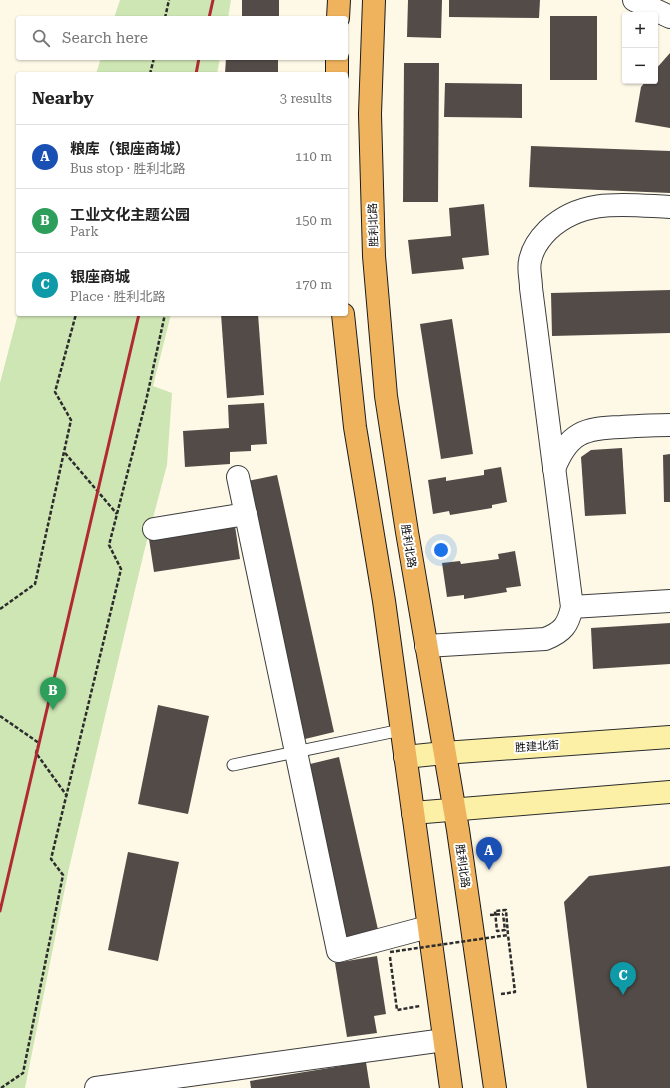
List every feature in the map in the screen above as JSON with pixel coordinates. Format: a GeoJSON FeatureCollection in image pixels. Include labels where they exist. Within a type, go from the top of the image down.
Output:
{"type":"FeatureCollection","features":[{"type":"Feature","properties":{"kind":"highway"},"geometry":{"type":"LineString","coordinates":[[338,16],[339,0]]}},
{"type":"Feature","properties":{"kind":"highway","name":"胜利北路"},"geometry":{"type":"LineString","coordinates":[[374,0],[370,114],[374,256],[386,396],[426,646],[455,808],[495,1088]]}},
{"type":"Feature","properties":{"kind":"highway"},"geometry":{"type":"LineString","coordinates":[[337,60],[337,72]]}},
{"type":"Feature","properties":{"kind":"highway"},"geometry":{"type":"LineString","coordinates":[[343,316],[355,426],[384,601],[451,1088]]}},
{"type":"Feature","properties":{"kind":"main road","name":"胜建北街"},"geometry":{"type":"LineString","coordinates":[[405,757],[670,737]]}},
{"type":"Feature","properties":{"kind":"main road"},"geometry":{"type":"LineString","coordinates":[[412,813],[455,808],[670,792]]}},
{"type":"Feature","properties":{"kind":"street"},"geometry":{"type":"LineString","coordinates":[[634,0],[670,17]]}},
{"type":"Feature","properties":{"kind":"street"},"geometry":{"type":"LineString","coordinates":[[426,646],[545,639],[559,634],[569,620],[572,607],[531,288],[530,262],[533,250],[545,233],[558,220],[575,211],[595,205],[610,204],[670,207]]}},
{"type":"Feature","properties":{"kind":"street"},"geometry":{"type":"LineString","coordinates":[[554,469],[560,455],[571,441],[584,432],[596,428],[670,425]]}},
{"type":"Feature","properties":{"kind":"street"},"geometry":{"type":"LineString","coordinates":[[238,477],[338,951],[428,927]]}},
{"type":"Feature","properties":{"kind":"street"},"geometry":{"type":"LineString","coordinates":[[154,529],[246,514]]}},
{"type":"Feature","properties":{"kind":"street"},"geometry":{"type":"LineString","coordinates":[[572,607],[670,601]]}},
{"type":"Feature","properties":{"kind":"street"},"geometry":{"type":"LineString","coordinates":[[96,1088],[444,1040]]}},
{"type":"Feature","properties":{"kind":"lane"},"geometry":{"type":"LineString","coordinates":[[233,765],[401,730]]}},
{"type":"Feature","properties":{"kind":"path"},"geometry":{"type":"LineString","coordinates":[[165,16],[169,0]]}},
{"type":"Feature","properties":{"kind":"path"},"geometry":{"type":"LineString","coordinates":[[151,70],[154,60]]}},
{"type":"Feature","properties":{"kind":"path"},"geometry":{"type":"LineString","coordinates":[[0,609],[35,584],[71,420],[55,392],[75,316]]}},
{"type":"Feature","properties":{"kind":"path"},"geometry":{"type":"LineString","coordinates":[[1,1088],[23,1073],[63,875],[51,859],[121,569],[109,545],[146,401],[165,316]]}},
{"type":"Feature","properties":{"kind":"path"},"geometry":{"type":"LineString","coordinates":[[64,452],[117,514]]}},
{"type":"Feature","properties":{"kind":"path"},"geometry":{"type":"LineString","coordinates":[[0,716],[39,742],[36,753],[67,796]]}},
{"type":"Feature","properties":{"kind":"path"},"geometry":{"type":"LineString","coordinates":[[503,914],[505,930],[497,931],[496,911],[506,910],[515,992]]}},
{"type":"Feature","properties":{"kind":"path"},"geometry":{"type":"LineString","coordinates":[[397,1010],[390,952],[508,935]]}},
{"type":"Feature","properties":{"kind":"green space"},"geometry":{"type":"Polygon","coordinates":[[[120,0],[231,0],[228,16],[115,16],[120,0]]]}},
{"type":"Feature","properties":{"kind":"green space"},"geometry":{"type":"Polygon","coordinates":[[[100,60],[220,60],[217,72],[97,72],[100,60]]]}},
{"type":"Feature","properties":{"kind":"green space"},"geometry":{"type":"Polygon","coordinates":[[[17,316],[170,316],[153,386],[172,393],[167,465],[144,552],[69,868],[25,1088],[0,1088],[0,383],[17,316]]]}},
{"type":"Feature","properties":{"kind":"building"},"geometry":{"type":"Polygon","coordinates":[[[242,0],[279,0],[279,16],[242,16],[242,0]]]}},
{"type":"Feature","properties":{"kind":"building"},"geometry":{"type":"Polygon","coordinates":[[[408,0],[442,0],[441,38],[407,37],[408,0]]]}},
{"type":"Feature","properties":{"kind":"building"},"geometry":{"type":"Polygon","coordinates":[[[449,0],[540,0],[539,18],[449,17],[449,0]]]}},
{"type":"Feature","properties":{"kind":"building"},"geometry":{"type":"Polygon","coordinates":[[[550,16],[597,16],[597,80],[550,80],[550,16]]]}},
{"type":"Feature","properties":{"kind":"building"},"geometry":{"type":"Polygon","coordinates":[[[670,53],[670,128],[635,122],[641,87],[644,84],[658,84],[658,67],[670,53]]]}},
{"type":"Feature","properties":{"kind":"building"},"geometry":{"type":"Polygon","coordinates":[[[226,60],[278,60],[278,72],[225,72],[226,60]]]}},
{"type":"Feature","properties":{"kind":"building"},"geometry":{"type":"Polygon","coordinates":[[[404,63],[439,63],[438,202],[403,202],[404,63]]]}},
{"type":"Feature","properties":{"kind":"building"},"geometry":{"type":"Polygon","coordinates":[[[445,83],[522,84],[522,118],[444,117],[445,83]]]}},
{"type":"Feature","properties":{"kind":"building"},"geometry":{"type":"Polygon","coordinates":[[[531,146],[670,151],[670,193],[529,187],[531,146]]]}},
{"type":"Feature","properties":{"kind":"building"},"geometry":{"type":"Polygon","coordinates":[[[484,204],[489,255],[462,258],[464,269],[412,274],[408,240],[451,236],[449,208],[484,204]]]}},
{"type":"Feature","properties":{"kind":"building"},"geometry":{"type":"Polygon","coordinates":[[[670,290],[670,333],[552,336],[551,293],[670,290]]]}},
{"type":"Feature","properties":{"kind":"building"},"geometry":{"type":"Polygon","coordinates":[[[221,316],[258,316],[264,395],[227,398],[221,316]]]}},
{"type":"Feature","properties":{"kind":"building"},"geometry":{"type":"Polygon","coordinates":[[[452,319],[473,454],[441,459],[420,324],[452,319]]]}},
{"type":"Feature","properties":{"kind":"building"},"geometry":{"type":"Polygon","coordinates":[[[264,403],[267,444],[251,445],[251,451],[230,452],[230,464],[185,467],[183,431],[229,428],[228,405],[264,403]]]}},
{"type":"Feature","properties":{"kind":"building"},"geometry":{"type":"Polygon","coordinates":[[[622,448],[626,514],[585,516],[581,457],[591,450],[622,448]]]}},
{"type":"Feature","properties":{"kind":"building"},"geometry":{"type":"Polygon","coordinates":[[[670,454],[670,502],[664,502],[663,455],[670,454]]]}},
{"type":"Feature","properties":{"kind":"building"},"geometry":{"type":"Polygon","coordinates":[[[501,467],[507,502],[492,505],[492,508],[450,515],[449,511],[433,514],[428,480],[446,477],[446,481],[484,475],[484,470],[501,467]]]}},
{"type":"Feature","properties":{"kind":"building"},"geometry":{"type":"Polygon","coordinates":[[[277,475],[334,732],[305,739],[248,481],[277,475]]]}},
{"type":"Feature","properties":{"kind":"building"},"geometry":{"type":"Polygon","coordinates":[[[235,526],[240,559],[154,572],[149,539],[235,526]]]}},
{"type":"Feature","properties":{"kind":"building"},"geometry":{"type":"Polygon","coordinates":[[[515,551],[521,586],[506,588],[507,592],[464,599],[464,595],[447,597],[442,563],[460,561],[461,564],[499,559],[498,554],[515,551]]]}},
{"type":"Feature","properties":{"kind":"building"},"geometry":{"type":"Polygon","coordinates":[[[670,623],[670,664],[593,669],[591,628],[670,623]]]}},
{"type":"Feature","properties":{"kind":"building"},"geometry":{"type":"Polygon","coordinates":[[[158,705],[209,716],[188,814],[138,804],[158,705]]]}},
{"type":"Feature","properties":{"kind":"building"},"geometry":{"type":"Polygon","coordinates":[[[339,757],[379,934],[346,942],[306,765],[339,757]]]}},
{"type":"Feature","properties":{"kind":"building"},"geometry":{"type":"Polygon","coordinates":[[[128,852],[179,862],[158,961],[108,950],[128,852]]]}},
{"type":"Feature","properties":{"kind":"building"},"geometry":{"type":"Polygon","coordinates":[[[670,866],[670,1088],[587,1088],[564,902],[589,876],[670,866]]]}},
{"type":"Feature","properties":{"kind":"building"},"geometry":{"type":"Polygon","coordinates":[[[377,956],[386,1014],[374,1016],[377,1033],[347,1037],[335,963],[377,956]]]}},
{"type":"Feature","properties":{"kind":"building"},"geometry":{"type":"Polygon","coordinates":[[[366,1062],[370,1088],[251,1088],[250,1081],[366,1062]]]}},
{"type":"Feature","properties":{"kind":"railway"},"geometry":{"type":"LineString","coordinates":[[209,16],[213,0]]}},
{"type":"Feature","properties":{"kind":"railway"},"geometry":{"type":"LineString","coordinates":[[196,72],[199,60]]}},
{"type":"Feature","properties":{"kind":"railway"},"geometry":{"type":"LineString","coordinates":[[0,911],[139,316]]}},
{"type":"Feature","properties":{"kind":"place","name":"工业文化主题公园"},"geometry":{"type":"Point","coordinates":[53,710]}},
{"type":"Feature","properties":{"kind":"place","name":"粮库（银座商城）"},"geometry":{"type":"Point","coordinates":[489,870]}},
{"type":"Feature","properties":{"kind":"place","name":"银座商城"},"geometry":{"type":"Point","coordinates":[623,995]}}]}
